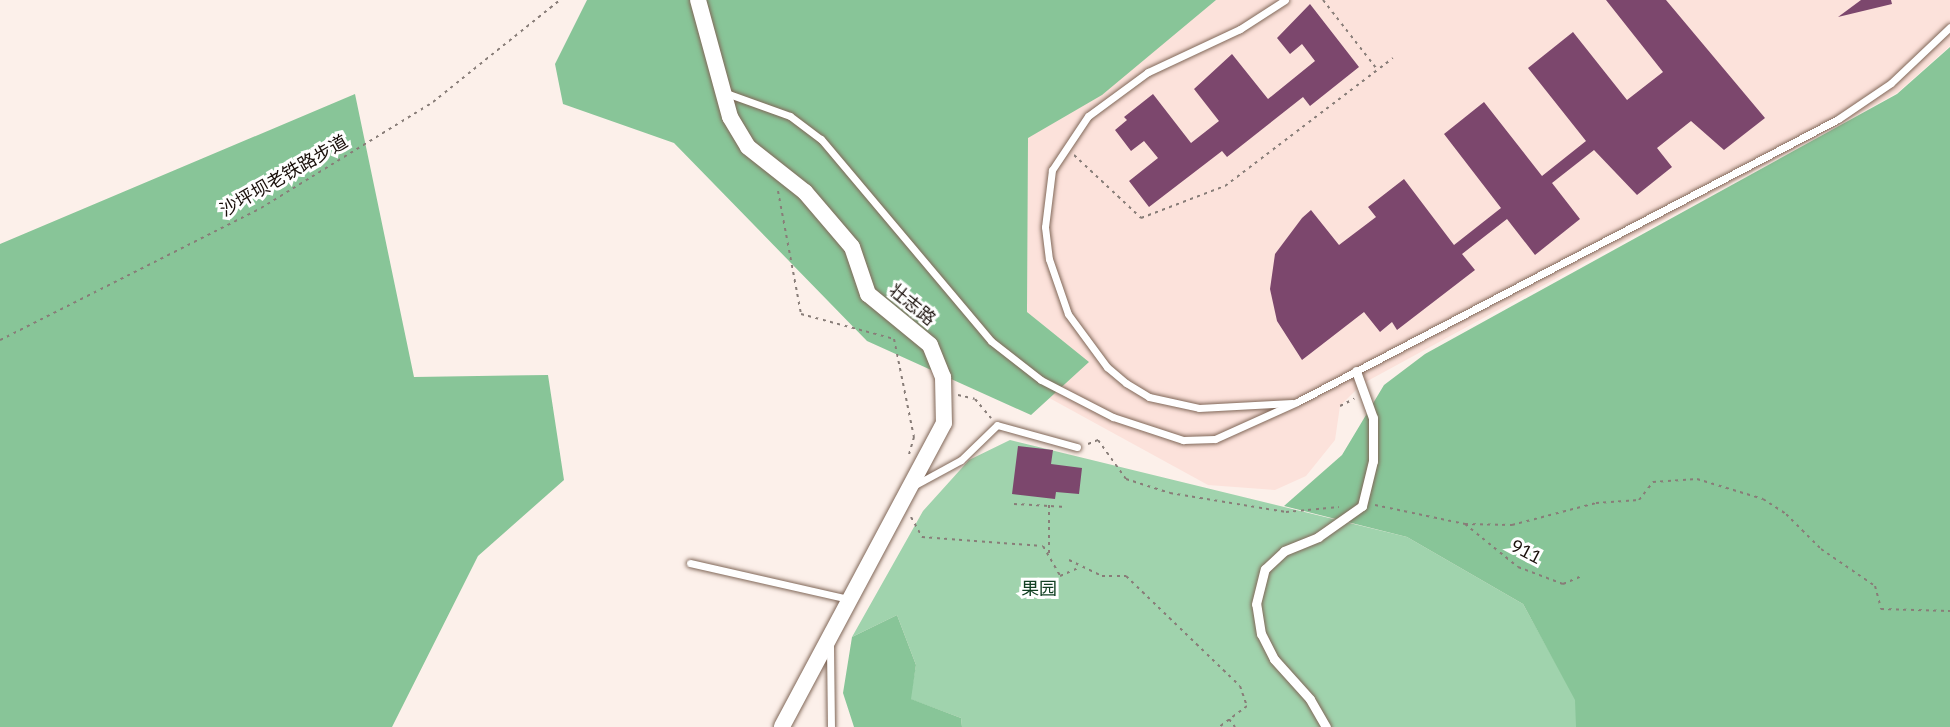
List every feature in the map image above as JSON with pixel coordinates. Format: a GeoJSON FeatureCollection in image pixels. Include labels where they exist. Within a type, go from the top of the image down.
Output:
{"type":"FeatureCollection","features":[{"type":"Feature","properties":{"kind":"street","name":"壮志路"},"geometry":{"type":"LineString","coordinates":[[698,0],[730,117],[748,147],[785,176],[852,247],[868,294],[930,345],[943,377],[944,423],[830,641],[782,727]]}},
{"type":"Feature","properties":{"kind":"street"},"geometry":{"type":"LineString","coordinates":[[1326,727],[1310,699],[1274,659],[1261,634],[1256,604],[1265,569],[1284,550],[1318,537],[1362,506],[1373,461],[1373,418],[1356,371]]}},
{"type":"Feature","properties":{"kind":"lane"},"geometry":{"type":"LineString","coordinates":[[1285,0],[1126,86],[1088,116],[1064,145],[1045,197],[1049,259],[1068,314],[1107,367],[1149,397],[1174,405],[1226,408],[1297,402]]}},
{"type":"Feature","properties":{"kind":"lane"},"geometry":{"type":"LineString","coordinates":[[724,92],[790,116],[822,139],[991,341],[1041,380],[1113,417],[1183,440],[1224,436],[1297,402],[1838,119],[1891,83],[1950,27]]}},
{"type":"Feature","properties":{"kind":"lane"},"geometry":{"type":"LineString","coordinates":[[910,487],[961,460],[997,425],[1077,447]]}},
{"type":"Feature","properties":{"kind":"lane"},"geometry":{"type":"LineString","coordinates":[[690,563],[852,599]]}},
{"type":"Feature","properties":{"kind":"lane"},"geometry":{"type":"LineString","coordinates":[[830,641],[831,727]]}},
{"type":"Feature","properties":{"kind":"path","name":"沙坪坝老铁路步道"},"geometry":{"type":"LineString","coordinates":[[0,340],[261,208],[433,102],[560,0]]}},
{"type":"Feature","properties":{"kind":"path"},"geometry":{"type":"LineString","coordinates":[[1323,0],[1377,69]]}},
{"type":"Feature","properties":{"kind":"path"},"geometry":{"type":"LineString","coordinates":[[1064,145],[1141,218],[1225,186],[1394,58]]}},
{"type":"Feature","properties":{"kind":"path"},"geometry":{"type":"LineString","coordinates":[[785,176],[778,192],[801,314],[894,339],[914,437],[907,460]]}},
{"type":"Feature","properties":{"kind":"path"},"geometry":{"type":"LineString","coordinates":[[961,395],[975,399],[997,425]]}},
{"type":"Feature","properties":{"kind":"path"},"geometry":{"type":"LineString","coordinates":[[1077,447],[1098,440],[1126,479],[1170,493],[1286,512],[1383,504],[1465,524],[1512,525],[1596,503],[1639,500],[1653,482],[1697,479],[1763,499],[1786,514],[1821,549],[1875,586],[1881,609],[1950,611]]}},
{"type":"Feature","properties":{"kind":"path"},"geometry":{"type":"LineString","coordinates":[[1014,504],[1066,507]]}},
{"type":"Feature","properties":{"kind":"path"},"geometry":{"type":"LineString","coordinates":[[1049,506],[1049,556]]}},
{"type":"Feature","properties":{"kind":"path"},"geometry":{"type":"LineString","coordinates":[[914,519],[922,537],[1043,546],[1060,576],[1080,567]]}},
{"type":"Feature","properties":{"kind":"path","name":"911"},"geometry":{"type":"LineString","coordinates":[[1465,524],[1518,567],[1563,584],[1582,576]]}},
{"type":"Feature","properties":{"kind":"path"},"geometry":{"type":"LineString","coordinates":[[1069,560],[1102,576],[1126,576],[1240,686],[1246,705],[1219,727]]}},
{"type":"Feature","properties":{"kind":"path"},"geometry":{"type":"LineString","coordinates":[[1229,719],[1235,727]]}},
{"type":"Feature","properties":{"kind":"shaded area"},"geometry":{"type":"Polygon","coordinates":[[[729,0],[1950,0],[1950,46],[1897,93],[1362,384],[1340,406],[1335,440],[1306,476],[1275,490],[1208,485],[1031,388],[729,0]]]}},
{"type":"Feature","properties":{"kind":"green space"},"geometry":{"type":"Polygon","coordinates":[[[587,0],[1216,0],[1102,95],[1028,138],[1027,312],[1089,362],[1031,415],[867,341],[674,143],[563,104],[555,64],[587,0]]]}},
{"type":"Feature","properties":{"kind":"green space"},"geometry":{"type":"Polygon","coordinates":[[[1950,47],[1950,727],[1576,727],[1575,700],[1523,604],[1407,537],[1284,506],[1342,455],[1384,385],[1425,354],[1897,94],[1950,47]]]}},
{"type":"Feature","properties":{"kind":"green space"},"geometry":{"type":"Polygon","coordinates":[[[355,94],[414,377],[548,375],[564,480],[478,556],[392,727],[0,727],[0,244],[355,94]]]}},
{"type":"Feature","properties":{"kind":"green space","name":"果园"},"geometry":{"type":"Polygon","coordinates":[[[1010,440],[1407,537],[1523,604],[1576,700],[1576,727],[962,727],[961,718],[910,699],[916,665],[897,615],[852,637],[923,511],[969,460],[1010,440]]]}},
{"type":"Feature","properties":{"kind":"green space"},"geometry":{"type":"Polygon","coordinates":[[[897,615],[916,665],[911,699],[961,718],[962,727],[854,727],[843,693],[852,637],[897,615]]]}},
{"type":"Feature","properties":{"kind":"building"},"geometry":{"type":"Polygon","coordinates":[[[1606,0],[1666,0],[1765,118],[1724,150],[1691,121],[1657,148],[1672,167],[1637,195],[1594,150],[1552,183],[1580,219],[1535,255],[1507,219],[1462,254],[1475,270],[1397,330],[1392,322],[1380,332],[1364,312],[1302,360],[1277,321],[1270,289],[1275,254],[1302,218],[1311,210],[1339,245],[1376,217],[1368,207],[1404,179],[1454,245],[1501,208],[1444,134],[1484,102],[1542,176],[1586,141],[1528,68],[1573,32],[1627,100],[1663,72],[1606,0]]]}},
{"type":"Feature","properties":{"kind":"building"},"geometry":{"type":"Polygon","coordinates":[[[1861,0],[1891,0],[1892,4],[1838,17],[1861,0]]]}},
{"type":"Feature","properties":{"kind":"building"},"geometry":{"type":"Polygon","coordinates":[[[1310,4],[1359,67],[1310,106],[1303,97],[1227,157],[1222,151],[1149,207],[1129,181],[1158,158],[1144,141],[1131,151],[1115,130],[1127,120],[1124,117],[1153,94],[1191,143],[1219,121],[1194,89],[1232,54],[1268,99],[1315,61],[1302,44],[1290,54],[1277,38],[1310,4]]]}},
{"type":"Feature","properties":{"kind":"building"},"geometry":{"type":"Polygon","coordinates":[[[1018,446],[1053,450],[1051,464],[1082,468],[1079,494],[1056,492],[1055,499],[1012,494],[1018,446]]]}}]}
